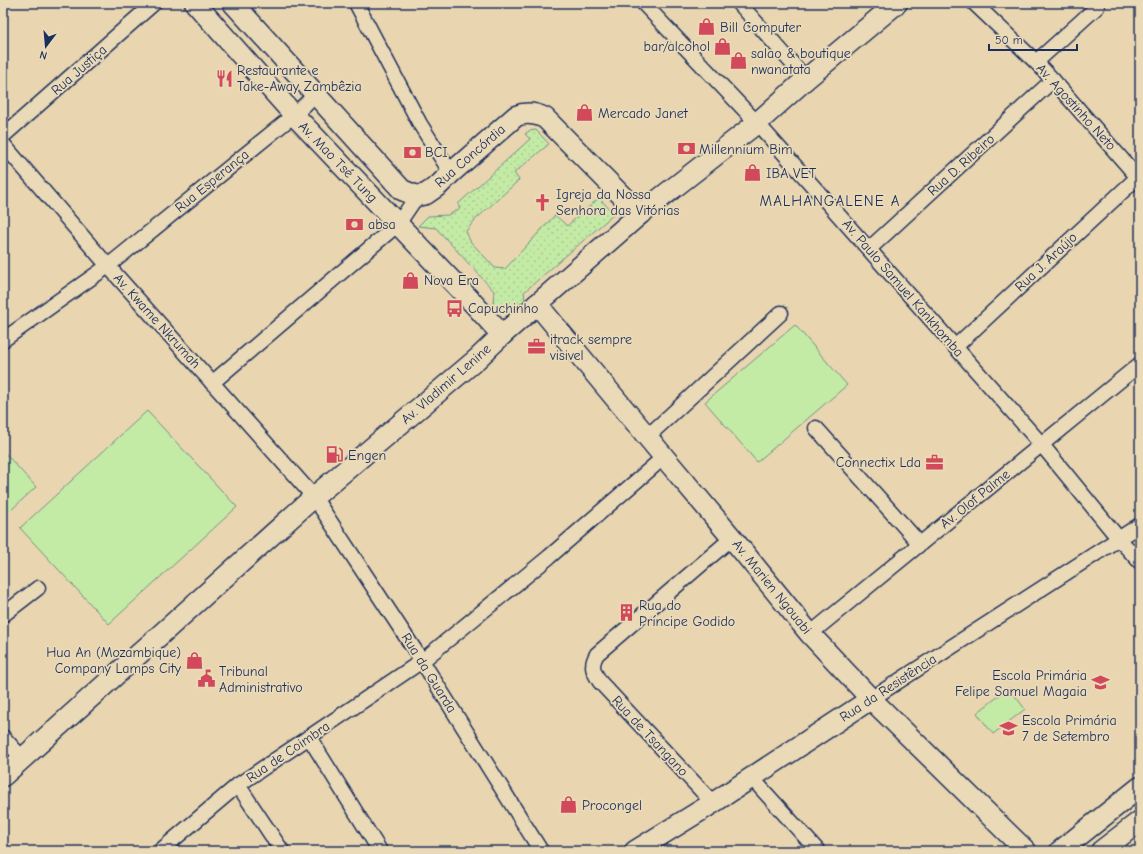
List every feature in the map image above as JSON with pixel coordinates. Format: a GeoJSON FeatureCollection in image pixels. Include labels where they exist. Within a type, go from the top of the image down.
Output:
{"type":"FeatureCollection","features":[{"type":"Feature","properties":{"kind":"main road","name":"Av. Mao Tsé Tung"},"geometry":{"type":"LineString","coordinates":[[195,3],[294,115],[474,303],[502,335]]}},
{"type":"Feature","properties":{"kind":"main road","name":"Av. Mao Tsé Tung"},"geometry":{"type":"LineString","coordinates":[[233,3],[402,190],[417,196]]}},
{"type":"Feature","properties":{"kind":"main road","name":"Av. Vladimir Lenine"},"geometry":{"type":"LineString","coordinates":[[3,776],[314,497],[476,359],[640,214],[757,123],[806,79],[897,3]]}},
{"type":"Feature","properties":{"kind":"main road","name":"Rua Concórdia"},"geometry":{"type":"LineString","coordinates":[[417,196],[426,194],[439,185],[516,116],[534,113],[545,118],[640,214]]}},
{"type":"Feature","properties":{"kind":"main road","name":"Av. Marien Ngouabi"},"geometry":{"type":"LineString","coordinates":[[537,304],[810,634],[871,699],[1026,851]]}},
{"type":"Feature","properties":{"kind":"main road","name":"Rua da Resistência"},"geometry":{"type":"LineString","coordinates":[[635,851],[713,803],[871,699]]}},
{"type":"Feature","properties":{"kind":"main road"},"geometry":{"type":"LineString","coordinates":[[1060,851],[1140,787]]}},
{"type":"Feature","properties":{"kind":"main road"},"geometry":{"type":"LineString","coordinates":[[1101,851],[1140,821]]}},
{"type":"Feature","properties":{"kind":"street","name":"Rua Justiça"},"geometry":{"type":"LineString","coordinates":[[3,136],[154,3]]}},
{"type":"Feature","properties":{"kind":"street","name":"Av. Paulo Samuel Kankhomba"},"geometry":{"type":"LineString","coordinates":[[643,3],[757,123],[1042,445],[1118,539],[1140,562]]}},
{"type":"Feature","properties":{"kind":"street"},"geometry":{"type":"LineString","coordinates":[[739,3],[806,79]]}},
{"type":"Feature","properties":{"kind":"street","name":"Av. Agostinho Neto"},"geometry":{"type":"LineString","coordinates":[[974,3],[1053,80],[1139,178]]}},
{"type":"Feature","properties":{"kind":"street"},"geometry":{"type":"LineString","coordinates":[[358,4],[420,124],[451,173]]}},
{"type":"Feature","properties":{"kind":"street"},"geometry":{"type":"LineString","coordinates":[[1036,62],[1097,7]]}},
{"type":"Feature","properties":{"kind":"street","name":"Rua D. Ribeiro"},"geometry":{"type":"LineString","coordinates":[[869,249],[1053,80]]}},
{"type":"Feature","properties":{"kind":"street","name":"Rua Esperança"},"geometry":{"type":"LineString","coordinates":[[3,340],[108,266],[294,115],[315,95]]}},
{"type":"Feature","properties":{"kind":"street","name":"Av. Kwame Nkrumah"},"geometry":{"type":"LineString","coordinates":[[3,144],[108,266],[314,497]]}},
{"type":"Feature","properties":{"kind":"street","name":"Rua J. Araújo"},"geometry":{"type":"LineString","coordinates":[[954,347],[1139,178]]}},
{"type":"Feature","properties":{"kind":"street"},"geometry":{"type":"LineString","coordinates":[[212,383],[398,224],[417,196]]}},
{"type":"Feature","properties":{"kind":"street"},"geometry":{"type":"LineString","coordinates":[[647,437],[781,313]]}},
{"type":"Feature","properties":{"kind":"street","name":"Av. Olof Palme"},"geometry":{"type":"LineString","coordinates":[[810,634],[1140,364]]}},
{"type":"Feature","properties":{"kind":"street"},"geometry":{"type":"LineString","coordinates":[[816,428],[920,544]]}},
{"type":"Feature","properties":{"kind":"street"},"geometry":{"type":"LineString","coordinates":[[422,661],[549,558],[664,458]]}},
{"type":"Feature","properties":{"kind":"street","name":"Rua da Guarda"},"geometry":{"type":"LineString","coordinates":[[314,497],[422,661],[541,851]]}},
{"type":"Feature","properties":{"kind":"street","name":"Rua da Resistência"},"geometry":{"type":"LineString","coordinates":[[871,699],[1140,525]]}},
{"type":"Feature","properties":{"kind":"street","name":"Rua de Tsangano"},"geometry":{"type":"LineString","coordinates":[[713,803],[600,682],[594,674],[592,667],[597,654],[732,538]]}},
{"type":"Feature","properties":{"kind":"street"},"geometry":{"type":"LineString","coordinates":[[3,615],[38,588]]}},
{"type":"Feature","properties":{"kind":"street","name":"Rua de Coimbra"},"geometry":{"type":"LineString","coordinates":[[160,851],[238,785],[422,661]]}},
{"type":"Feature","properties":{"kind":"street"},"geometry":{"type":"LineString","coordinates":[[3,736],[23,759]]}},
{"type":"Feature","properties":{"kind":"street"},"geometry":{"type":"LineString","coordinates":[[309,737],[380,851]]}},
{"type":"Feature","properties":{"kind":"street"},"geometry":{"type":"LineString","coordinates":[[751,777],[818,851]]}},
{"type":"Feature","properties":{"kind":"street"},"geometry":{"type":"LineString","coordinates":[[238,785],[282,851]]}},
{"type":"Feature","properties":{"kind":"green space"},"geometry":{"type":"Polygon","coordinates":[[[536,130],[549,144],[514,173],[519,180],[475,220],[466,231],[470,241],[495,268],[505,269],[555,215],[567,226],[599,198],[614,214],[524,292],[525,300],[511,313],[502,311],[493,305],[494,291],[436,228],[418,226],[428,216],[448,215],[460,209],[458,204],[530,139],[525,134],[529,131],[536,130]]]}},
{"type":"Feature","properties":{"kind":"green space"},"geometry":{"type":"Polygon","coordinates":[[[795,325],[847,385],[757,462],[705,402],[795,325]]]}},
{"type":"Feature","properties":{"kind":"green space"},"geometry":{"type":"Polygon","coordinates":[[[147,411],[237,507],[109,624],[20,528],[147,411]]]}},
{"type":"Feature","properties":{"kind":"green space"},"geometry":{"type":"Polygon","coordinates":[[[3,451],[36,487],[10,511],[3,504],[3,451]]]}},
{"type":"Feature","properties":{"kind":"green space"},"geometry":{"type":"Polygon","coordinates":[[[1009,688],[1025,709],[993,734],[977,713],[1009,688]]]}},
{"type":"Feature","properties":{"kind":"place","name":"Bill Computer"},"geometry":{"type":"Point","coordinates":[707,27]}},
{"type":"Feature","properties":{"kind":"place","name":"bar/alcohol"},"geometry":{"type":"Point","coordinates":[723,46]}},
{"type":"Feature","properties":{"kind":"place","name":"salao & boutique nwanatata"},"geometry":{"type":"Point","coordinates":[738,61]}},
{"type":"Feature","properties":{"kind":"place","name":"Restaurante e Take-Away Zambêzia"},"geometry":{"type":"Point","coordinates":[224,78]}},
{"type":"Feature","properties":{"kind":"place","name":"Mercado Janet"},"geometry":{"type":"Point","coordinates":[585,113]}},
{"type":"Feature","properties":{"kind":"place","name":"Millennium Bim"},"geometry":{"type":"Point","coordinates":[686,149]}},
{"type":"Feature","properties":{"kind":"place","name":"BCI"},"geometry":{"type":"Point","coordinates":[412,152]}},
{"type":"Feature","properties":{"kind":"place","name":"IBA VET"},"geometry":{"type":"Point","coordinates":[753,173]}},
{"type":"Feature","properties":{"kind":"place","name":"Igreja da Nossa Senhora das Vitórias"},"geometry":{"type":"Point","coordinates":[543,202]}},
{"type":"Feature","properties":{"kind":"place","name":"absa"},"geometry":{"type":"Point","coordinates":[355,224]}},
{"type":"Feature","properties":{"kind":"place","name":"Nova Era"},"geometry":{"type":"Point","coordinates":[411,280]}},
{"type":"Feature","properties":{"kind":"place","name":"Capuchinho"},"geometry":{"type":"Point","coordinates":[455,308]}},
{"type":"Feature","properties":{"kind":"place","name":"itrack sempre visivel"},"geometry":{"type":"Point","coordinates":[537,347]}},
{"type":"Feature","properties":{"kind":"place","name":"Engen"},"geometry":{"type":"Point","coordinates":[335,455]}},
{"type":"Feature","properties":{"kind":"place","name":"Connectix Lda"},"geometry":{"type":"Point","coordinates":[934,462]}},
{"type":"Feature","properties":{"kind":"place","name":"Rua do Príncipe Godido"},"geometry":{"type":"Point","coordinates":[626,613]}},
{"type":"Feature","properties":{"kind":"place","name":"Hua An (Mozambique) Company Lamps City"},"geometry":{"type":"Point","coordinates":[194,660]}},
{"type":"Feature","properties":{"kind":"place","name":"Tribunal Administrativo"},"geometry":{"type":"Point","coordinates":[206,679]}},
{"type":"Feature","properties":{"kind":"place","name":"Escola Primária Felipe Samuel Magaia"},"geometry":{"type":"Point","coordinates":[1100,683]}},
{"type":"Feature","properties":{"kind":"place","name":"Escola Primária 7 de Setembro"},"geometry":{"type":"Point","coordinates":[1009,728]}},
{"type":"Feature","properties":{"kind":"place","name":"Procongel"},"geometry":{"type":"Point","coordinates":[569,805]}},
{"type":"Feature","properties":{"kind":"district","name":"MALHANGALENE A"},"geometry":{"type":"Point","coordinates":[830,201]}}]}
